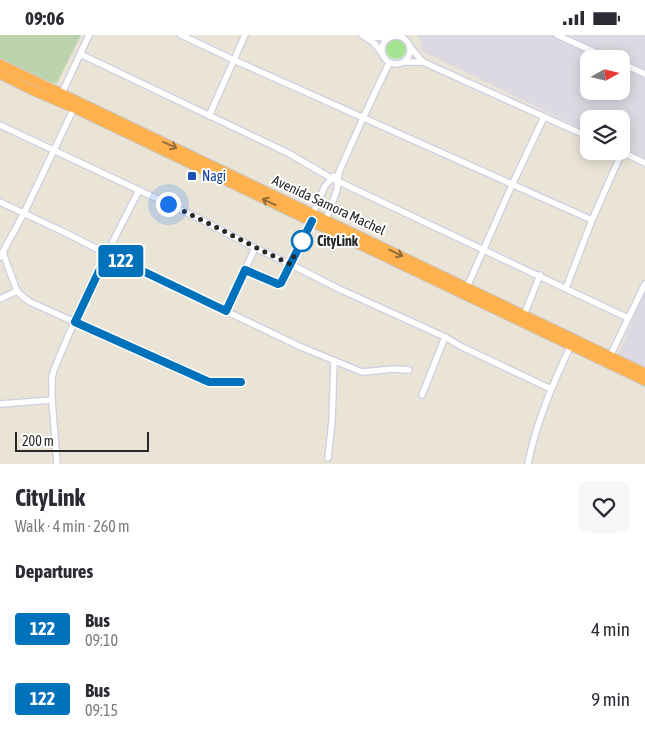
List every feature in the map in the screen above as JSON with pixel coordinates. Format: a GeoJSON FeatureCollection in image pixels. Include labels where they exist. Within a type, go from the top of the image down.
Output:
{"type":"FeatureCollection","features":[{"type":"Feature","properties":{"kind":"highway","name":"Avenida Samora Machel"},"geometry":{"type":"LineString","coordinates":[[0,64],[74,107],[109,120]]}},
{"type":"Feature","properties":{"kind":"highway","name":"Avenida Samora Machel"},"geometry":{"type":"LineString","coordinates":[[0,74],[62,93],[109,120],[290,207],[572,342],[610,356],[645,373]]}},
{"type":"Feature","properties":{"kind":"highway","name":"Avenida Samora Machel"},"geometry":{"type":"LineString","coordinates":[[312,217],[326,220],[524,315],[645,381]]}},
{"type":"Feature","properties":{"kind":"street"},"geometry":{"type":"LineString","coordinates":[[62,93],[89,35]]}},
{"type":"Feature","properties":{"kind":"street"},"geometry":{"type":"LineString","coordinates":[[181,35],[592,220]]}},
{"type":"Feature","properties":{"kind":"street"},"geometry":{"type":"LineString","coordinates":[[209,116],[245,35]]}},
{"type":"Feature","properties":{"kind":"street"},"geometry":{"type":"LineString","coordinates":[[363,35],[388,38],[401,36],[408,41],[411,48],[423,62]]}},
{"type":"Feature","properties":{"kind":"street"},"geometry":{"type":"LineString","coordinates":[[363,35],[374,43],[389,63],[423,62],[580,133]]}},
{"type":"Feature","properties":{"kind":"street"},"geometry":{"type":"LineString","coordinates":[[557,35],[590,50]]}},
{"type":"Feature","properties":{"kind":"street"},"geometry":{"type":"LineString","coordinates":[[382,53],[383,44],[388,38]]}},
{"type":"Feature","properties":{"kind":"street"},"geometry":{"type":"LineString","coordinates":[[405,62],[410,55],[411,48]]}},
{"type":"Feature","properties":{"kind":"street"},"geometry":{"type":"LineString","coordinates":[[80,54],[288,153],[339,182],[628,318]]}},
{"type":"Feature","properties":{"kind":"street"},"geometry":{"type":"LineString","coordinates":[[326,220],[337,190],[339,172],[389,63]]}},
{"type":"Feature","properties":{"kind":"street"},"geometry":{"type":"LineString","coordinates":[[630,67],[645,74]]}},
{"type":"Feature","properties":{"kind":"street"},"geometry":{"type":"LineString","coordinates":[[74,107],[2,255],[17,291],[30,302],[209,382],[241,382]]}},
{"type":"Feature","properties":{"kind":"street"},"geometry":{"type":"LineString","coordinates":[[467,287],[544,117]]}},
{"type":"Feature","properties":{"kind":"street"},"geometry":{"type":"LineString","coordinates":[[0,125],[198,218],[337,288],[445,337],[551,389]]}},
{"type":"Feature","properties":{"kind":"street"},"geometry":{"type":"LineString","coordinates":[[630,156],[645,163]]}},
{"type":"Feature","properties":{"kind":"street"},"geometry":{"type":"LineString","coordinates":[[566,288],[618,160]]}},
{"type":"Feature","properties":{"kind":"street"},"geometry":{"type":"LineString","coordinates":[[245,270],[280,285],[325,186],[339,172]]}},
{"type":"Feature","properties":{"kind":"street"},"geometry":{"type":"LineString","coordinates":[[57,464],[52,400],[52,377],[54,370],[107,254],[139,190]]}},
{"type":"Feature","properties":{"kind":"street"},"geometry":{"type":"LineString","coordinates":[[0,202],[301,347],[334,361],[362,372],[394,369],[409,370]]}},
{"type":"Feature","properties":{"kind":"street"},"geometry":{"type":"LineString","coordinates":[[226,311],[255,248]]}},
{"type":"Feature","properties":{"kind":"street"},"geometry":{"type":"LineString","coordinates":[[524,315],[540,275]]}},
{"type":"Feature","properties":{"kind":"street"},"geometry":{"type":"LineString","coordinates":[[610,356],[645,284]]}},
{"type":"Feature","properties":{"kind":"street"},"geometry":{"type":"LineString","coordinates":[[0,299],[17,291]]}},
{"type":"Feature","properties":{"kind":"street"},"geometry":{"type":"LineString","coordinates":[[422,395],[445,337]]}},
{"type":"Feature","properties":{"kind":"street"},"geometry":{"type":"LineString","coordinates":[[528,464],[535,434],[551,389],[572,342]]}},
{"type":"Feature","properties":{"kind":"street"},"geometry":{"type":"LineString","coordinates":[[328,458],[332,421],[334,361]]}},
{"type":"Feature","properties":{"kind":"street"},"geometry":{"type":"LineString","coordinates":[[0,404],[52,400]]}},
{"type":"Feature","properties":{"kind":"shaded area"},"geometry":{"type":"Polygon","coordinates":[[[417,35],[645,35],[645,158],[630,151],[630,110],[580,110],[580,128],[422,51],[417,35]]]}},
{"type":"Feature","properties":{"kind":"shaded area"},"geometry":{"type":"Polygon","coordinates":[[[645,290],[645,369],[618,356],[645,290]]]}},
{"type":"Feature","properties":{"kind":"green space"},"geometry":{"type":"Polygon","coordinates":[[[0,35],[81,35],[57,83],[53,83],[0,58],[0,35]]]}},
{"type":"Feature","properties":{"kind":"green space"},"geometry":{"type":"Polygon","coordinates":[[[396,39],[403,42],[406,49],[403,56],[396,59],[389,56],[386,49],[389,42],[396,39]]]}},
{"type":"Feature","properties":{"kind":"bus line","name":"122"},"geometry":{"type":"LineString","coordinates":[[241,382],[209,382],[75,322],[107,254],[226,311],[245,270],[280,285],[312,221]]}},
{"type":"Feature","properties":{"kind":"place","name":"Nagi"},"geometry":{"type":"Point","coordinates":[192,176]}},
{"type":"Feature","properties":{"kind":"place","name":"CityLink"},"geometry":{"type":"Point","coordinates":[302,241]}},
{"type":"Feature","properties":{"kind":"route"},"geometry":{"type":"LineString","coordinates":[[168,204],[290,264],[305,235],[302,241]]}}]}
